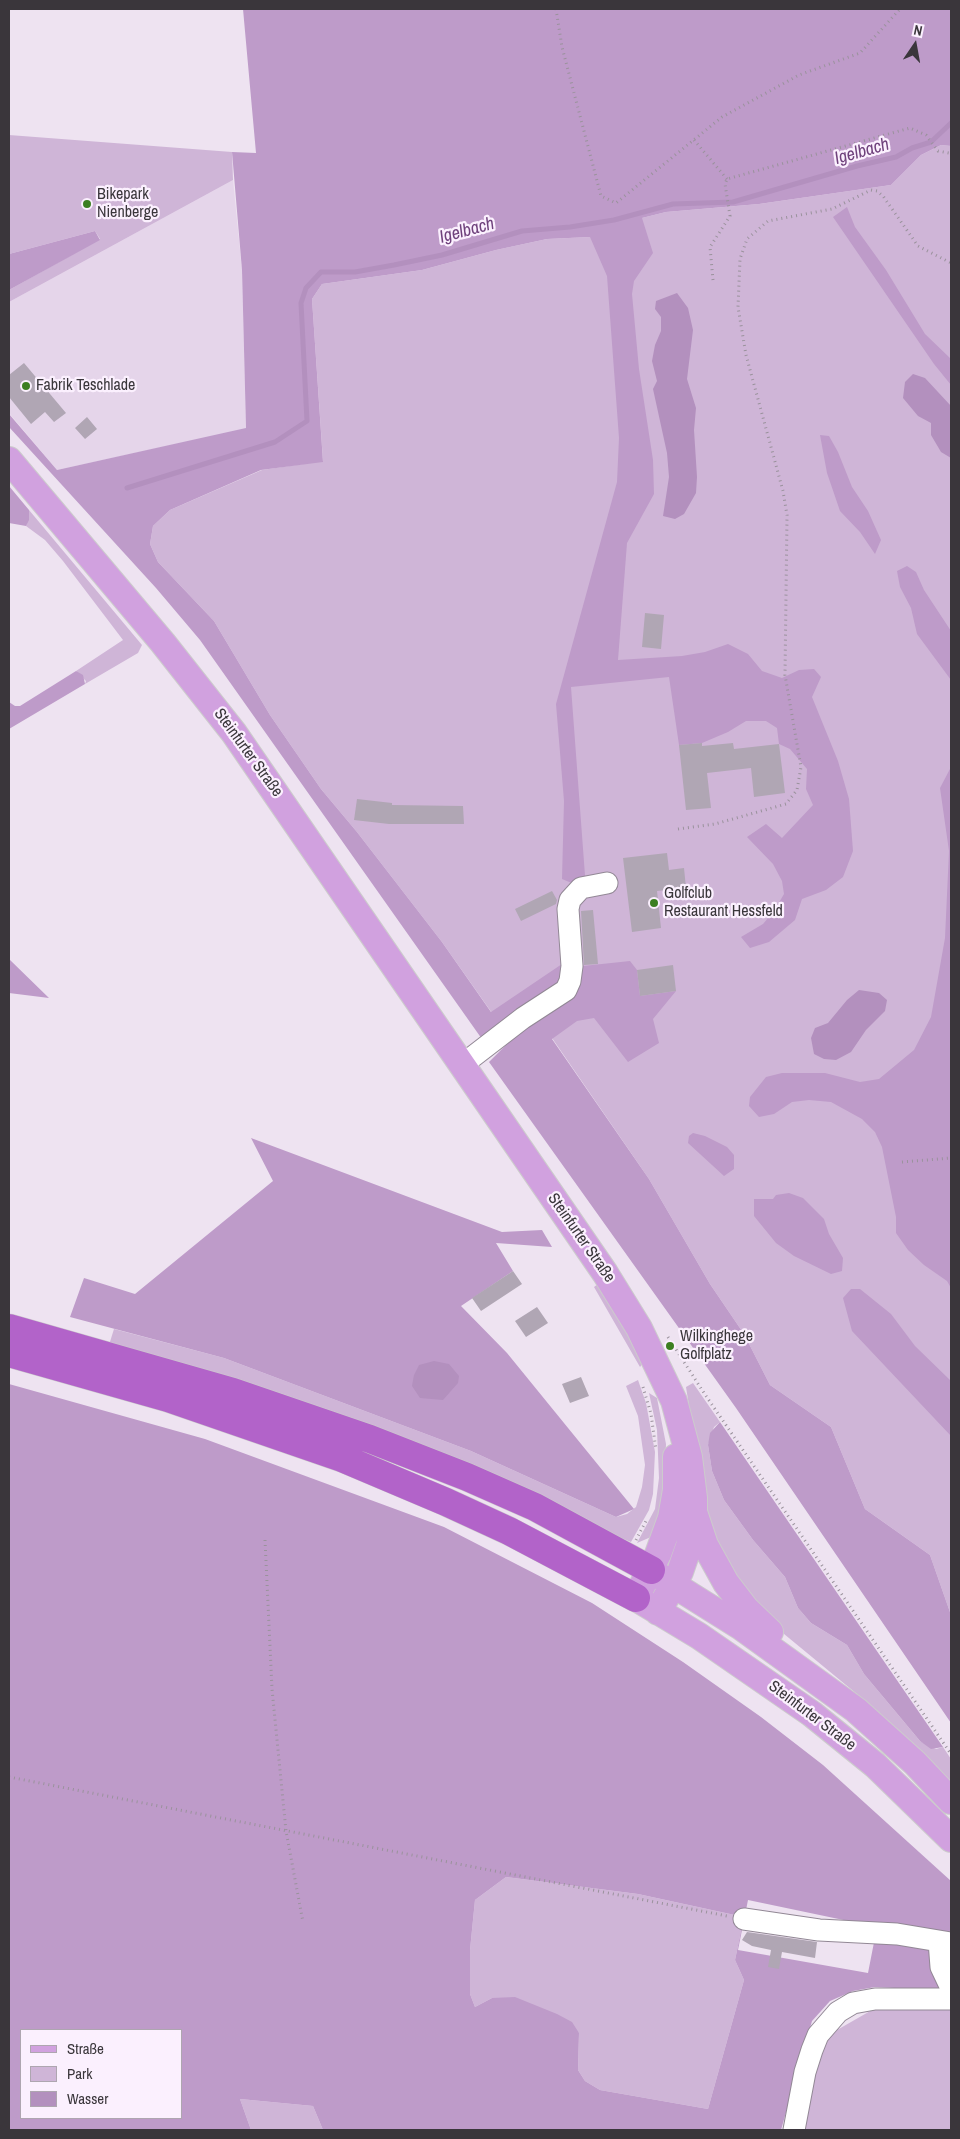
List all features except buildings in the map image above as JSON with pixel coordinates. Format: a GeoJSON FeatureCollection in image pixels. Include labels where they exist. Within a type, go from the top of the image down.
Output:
{"type":"FeatureCollection","features":[{"type":"Feature","properties":{"kind":"highway"},"geometry":{"type":"LineString","coordinates":[[9,1328],[198,1382],[370,1439],[467,1477],[535,1507],[626,1555],[662,1577]]}},
{"type":"Feature","properties":{"kind":"highway"},"geometry":{"type":"LineString","coordinates":[[9,1353],[168,1398],[342,1458],[485,1520],[557,1555],[647,1605]]}},
{"type":"Feature","properties":{"kind":"main road","name":"Steinfurter Straße"},"geometry":{"type":"LineString","coordinates":[[9,460],[163,643],[234,733],[626,1306],[661,1371],[679,1422],[689,1457],[694,1511],[689,1546],[662,1577],[647,1605],[741,1664],[818,1719],[875,1766],[951,1839]]}},
{"type":"Feature","properties":{"kind":"main road","name":"Steinfurter Straße"},"geometry":{"type":"LineString","coordinates":[[662,1577],[666,1536],[674,1502],[679,1422]]}},
{"type":"Feature","properties":{"kind":"main road"},"geometry":{"type":"LineString","coordinates":[[694,1511],[705,1546],[726,1583],[746,1608],[766,1627],[795,1664]]}},
{"type":"Feature","properties":{"kind":"main road","name":"Steinfurter Straße"},"geometry":{"type":"LineString","coordinates":[[662,1577],[795,1664],[856,1710],[915,1763],[951,1801]]}},
{"type":"Feature","properties":{"kind":"lane"},"geometry":{"type":"LineString","coordinates":[[462,1065],[523,1018],[566,990],[572,966],[568,909],[570,900],[581,888],[607,884]]}},
{"type":"Feature","properties":{"kind":"lane"},"geometry":{"type":"LineString","coordinates":[[744,1920],[819,1930],[897,1934],[945,1942],[941,1967],[951,1988]]}},
{"type":"Feature","properties":{"kind":"lane"},"geometry":{"type":"LineString","coordinates":[[794,2130],[805,2072],[812,2050],[818,2035],[838,2012],[853,2003],[875,1999],[951,1999]]}},
{"type":"Feature","properties":{"kind":"path"},"geometry":{"type":"LineString","coordinates":[[556,9],[562,47],[601,196],[616,203],[722,117],[799,75],[860,53],[900,9]]}},
{"type":"Feature","properties":{"kind":"path"},"geometry":{"type":"LineString","coordinates":[[727,179],[910,128],[926,135],[938,151],[949,153]]}},
{"type":"Feature","properties":{"kind":"path"},"geometry":{"type":"LineString","coordinates":[[694,140],[727,179],[727,198],[730,216],[710,246],[713,280]]}},
{"type":"Feature","properties":{"kind":"path"},"geometry":{"type":"LineString","coordinates":[[678,829],[715,824],[786,804],[797,790],[801,767],[785,675],[787,515],[783,491],[746,355],[738,307],[740,259],[747,238],[768,221],[832,209],[871,190],[877,191],[883,196],[918,246],[951,263]]}},
{"type":"Feature","properties":{"kind":"path"},"geometry":{"type":"LineString","coordinates":[[902,1162],[951,1158]]}},
{"type":"Feature","properties":{"kind":"path"},"geometry":{"type":"LineString","coordinates":[[642,1386],[651,1414],[657,1455]]}},
{"type":"Feature","properties":{"kind":"path"},"geometry":{"type":"LineString","coordinates":[[626,1555],[649,1514]]}},
{"type":"Feature","properties":{"kind":"path"},"geometry":{"type":"LineString","coordinates":[[265,1540],[272,1689],[286,1830],[303,1922]]}},
{"type":"Feature","properties":{"kind":"path"},"geometry":{"type":"LineString","coordinates":[[9,1777],[744,1920]]}},
{"type":"Feature","properties":{"kind":"shaded area"},"geometry":{"type":"Polygon","coordinates":[[[243,9],[951,9],[951,146],[941,145],[921,155],[891,185],[759,204],[666,212],[642,218],[653,253],[634,281],[632,294],[639,369],[653,460],[654,494],[627,543],[618,660],[682,656],[705,652],[728,644],[748,654],[762,671],[782,678],[799,670],[814,669],[821,677],[812,697],[838,761],[849,799],[853,851],[843,877],[826,890],[802,899],[795,920],[769,942],[750,948],[741,937],[763,924],[774,911],[784,894],[782,881],[773,864],[747,837],[766,824],[782,838],[813,805],[806,789],[807,769],[790,749],[779,744],[777,728],[766,721],[746,721],[728,732],[702,743],[679,745],[669,677],[571,687],[586,889],[562,879],[564,801],[556,704],[617,482],[619,438],[607,276],[590,237],[547,239],[496,250],[422,270],[322,284],[312,299],[323,462],[261,470],[170,510],[153,526],[150,544],[158,562],[214,621],[270,715],[321,789],[357,832],[442,942],[491,1012],[562,964],[583,966],[630,961],[637,970],[640,996],[676,991],[653,1019],[659,1043],[628,1062],[594,1018],[577,1021],[552,1039],[649,1179],[710,1284],[744,1334],[770,1385],[831,1427],[865,1509],[930,1555],[951,1615],[951,1723],[736,1408],[489,1062],[510,1041],[489,1049],[200,640],[156,588],[9,427],[9,414],[57,470],[246,428],[242,270],[232,152],[256,153],[243,9]]]}},
{"type":"Feature","properties":{"kind":"shaded area"},"geometry":{"type":"Polygon","coordinates":[[[233,180],[242,270],[246,429],[57,470],[9,413],[9,302],[233,180]]]}},
{"type":"Feature","properties":{"kind":"shaded area"},"geometry":{"type":"Polygon","coordinates":[[[847,207],[855,227],[886,270],[925,334],[951,359],[951,385],[934,364],[833,217],[847,207]]]}},
{"type":"Feature","properties":{"kind":"shaded area"},"geometry":{"type":"Polygon","coordinates":[[[95,231],[100,240],[9,290],[9,254],[95,231]]]}},
{"type":"Feature","properties":{"kind":"shaded area"},"geometry":{"type":"Polygon","coordinates":[[[820,435],[829,436],[838,452],[852,487],[868,511],[881,540],[875,554],[860,532],[840,511],[827,473],[820,435]]]}},
{"type":"Feature","properties":{"kind":"shaded area"},"geometry":{"type":"Polygon","coordinates":[[[9,486],[29,510],[29,520],[26,526],[9,523],[9,486]]]}},
{"type":"Feature","properties":{"kind":"shaded area"},"geometry":{"type":"Polygon","coordinates":[[[907,566],[916,572],[924,590],[951,631],[951,680],[917,634],[911,608],[900,587],[897,571],[907,566]]]}},
{"type":"Feature","properties":{"kind":"shaded area"},"geometry":{"type":"Polygon","coordinates":[[[76,671],[83,675],[85,684],[9,729],[9,702],[15,706],[20,706],[76,671]]]}},
{"type":"Feature","properties":{"kind":"shaded area"},"geometry":{"type":"Polygon","coordinates":[[[951,767],[951,1288],[947,1281],[924,1265],[908,1250],[896,1233],[896,1217],[882,1147],[875,1132],[862,1119],[831,1102],[809,1100],[792,1102],[774,1114],[759,1117],[749,1106],[750,1097],[766,1077],[782,1073],[825,1073],[860,1082],[879,1079],[914,1050],[931,1017],[945,938],[949,851],[940,788],[951,767]]]}},
{"type":"Feature","properties":{"kind":"shaded area"},"geometry":{"type":"Polygon","coordinates":[[[9,959],[49,998],[9,993],[9,959]]]}},
{"type":"Feature","properties":{"kind":"shaded area"},"geometry":{"type":"Polygon","coordinates":[[[693,1133],[705,1136],[727,1147],[734,1155],[734,1169],[724,1176],[688,1143],[689,1136],[693,1133]]]}},
{"type":"Feature","properties":{"kind":"shaded area"},"geometry":{"type":"Polygon","coordinates":[[[251,1138],[502,1232],[542,1230],[552,1247],[496,1243],[513,1271],[461,1306],[507,1353],[634,1509],[616,1517],[471,1451],[224,1358],[70,1317],[84,1278],[135,1294],[273,1181],[251,1138]]]}},
{"type":"Feature","properties":{"kind":"shaded area"},"geometry":{"type":"Polygon","coordinates":[[[789,1193],[803,1198],[824,1219],[829,1234],[843,1258],[842,1271],[831,1274],[794,1256],[776,1243],[754,1216],[754,1199],[773,1199],[776,1195],[789,1193]]]}},
{"type":"Feature","properties":{"kind":"shaded area"},"geometry":{"type":"Polygon","coordinates":[[[851,1289],[860,1289],[891,1314],[915,1346],[951,1381],[951,1436],[852,1331],[843,1298],[851,1289]]]}},
{"type":"Feature","properties":{"kind":"shaded area"},"geometry":{"type":"Polygon","coordinates":[[[9,1384],[205,1439],[444,1527],[592,1603],[683,1662],[761,1717],[823,1765],[951,1881],[951,1991],[875,1987],[853,1991],[830,2001],[812,2021],[781,2130],[323,2130],[313,2106],[240,2099],[251,2130],[9,2130],[9,1384]],[[506,1877],[475,1900],[470,1950],[470,1994],[475,2007],[492,1998],[515,1997],[557,2014],[572,2022],[579,2033],[578,2070],[585,2081],[600,2090],[708,2109],[744,1980],[735,1960],[744,1917],[638,1894],[506,1877]],[[748,1900],[738,1950],[868,1973],[877,1927],[748,1900]]]}},
{"type":"Feature","properties":{"kind":"shaded area"},"geometry":{"type":"Polygon","coordinates":[[[720,1422],[943,1747],[931,1749],[920,1741],[864,1674],[847,1645],[811,1623],[798,1608],[785,1577],[753,1540],[724,1500],[712,1471],[708,1445],[710,1433],[720,1422]]]}},
{"type":"Feature","properties":{"kind":"green space","name":"Bikepark Nienberge"},"geometry":{"type":"Polygon","coordinates":[[[9,135],[232,152],[233,180],[9,302],[9,290],[100,239],[95,231],[9,254],[9,135]]]}},
{"type":"Feature","properties":{"kind":"green space"},"geometry":{"type":"Polygon","coordinates":[[[941,145],[951,146],[951,1615],[930,1555],[865,1509],[831,1427],[770,1385],[744,1334],[710,1284],[649,1179],[552,1038],[511,1040],[442,942],[357,832],[321,789],[270,715],[214,621],[158,562],[150,544],[153,526],[170,510],[262,470],[323,461],[312,299],[322,284],[422,270],[496,250],[547,239],[590,237],[642,218],[666,212],[759,204],[891,185],[921,155],[941,145]]]}},
{"type":"Feature","properties":{"kind":"green space"},"geometry":{"type":"Polygon","coordinates":[[[29,510],[142,645],[138,653],[85,684],[86,681],[76,671],[123,640],[63,561],[45,540],[26,526],[29,510]]]}},
{"type":"Feature","properties":{"kind":"green space"},"geometry":{"type":"Polygon","coordinates":[[[598,1284],[618,1314],[643,1363],[640,1367],[594,1287],[598,1284]]]}},
{"type":"Feature","properties":{"kind":"green space"},"geometry":{"type":"Polygon","coordinates":[[[114,1329],[224,1358],[471,1451],[616,1517],[627,1514],[636,1507],[642,1487],[645,1465],[638,1416],[626,1386],[638,1380],[646,1403],[655,1452],[653,1494],[649,1510],[631,1542],[109,1345],[114,1329]]]}},
{"type":"Feature","properties":{"kind":"green space"},"geometry":{"type":"Polygon","coordinates":[[[693,1383],[720,1422],[714,1427],[708,1445],[712,1471],[724,1500],[753,1540],[785,1577],[798,1608],[811,1623],[847,1645],[864,1674],[920,1741],[936,1749],[943,1747],[951,1759],[951,1781],[869,1704],[761,1615],[709,1533],[686,1387],[693,1383]]]}},
{"type":"Feature","properties":{"kind":"green space"},"geometry":{"type":"Polygon","coordinates":[[[649,1393],[657,1398],[666,1444],[664,1504],[651,1537],[637,1543],[655,1509],[659,1478],[657,1430],[649,1393]]]}},
{"type":"Feature","properties":{"kind":"green space"},"geometry":{"type":"Polygon","coordinates":[[[506,1877],[638,1894],[744,1917],[735,1960],[744,1980],[708,2109],[600,2090],[585,2081],[578,2070],[579,2033],[492,1998],[475,2007],[470,1994],[470,1950],[475,1900],[506,1877]]]}},
{"type":"Feature","properties":{"kind":"green space"},"geometry":{"type":"Polygon","coordinates":[[[914,2003],[951,2008],[951,2130],[800,2130],[821,2054],[830,2034],[872,2010],[914,2003]]]}},
{"type":"Feature","properties":{"kind":"green space"},"geometry":{"type":"Polygon","coordinates":[[[240,2099],[313,2106],[323,2130],[251,2130],[240,2099]]]}},
{"type":"Feature","properties":{"kind":"water"},"geometry":{"type":"Polygon","coordinates":[[[677,293],[688,308],[693,330],[687,379],[696,408],[694,430],[697,477],[696,493],[684,514],[675,519],[663,516],[669,477],[667,453],[653,389],[657,381],[652,361],[655,345],[661,331],[661,317],[655,309],[656,301],[677,293]]]}},
{"type":"Feature","properties":{"kind":"water"},"geometry":{"type":"Polygon","coordinates":[[[913,374],[925,378],[951,406],[951,458],[941,452],[931,435],[931,423],[918,416],[903,398],[905,382],[913,374]]]}},
{"type":"Feature","properties":{"kind":"water"},"geometry":{"type":"Polygon","coordinates":[[[859,990],[879,993],[887,1000],[885,1011],[866,1030],[851,1052],[836,1060],[824,1059],[814,1054],[811,1038],[815,1028],[828,1023],[847,1000],[859,990]]]}},
{"type":"Feature","properties":{"kind":"water"},"geometry":{"type":"Polygon","coordinates":[[[434,1361],[449,1364],[459,1376],[458,1383],[443,1400],[420,1398],[412,1386],[414,1375],[419,1365],[434,1361]]]}},
{"type":"Feature","properties":{"kind":"waterway","name":"Igelbach"},"geometry":{"type":"LineString","coordinates":[[127,488],[275,442],[307,421],[301,303],[306,288],[321,272],[355,272],[394,265],[442,255],[522,231],[570,227],[614,220],[673,204],[733,202],[857,166],[896,157],[912,148],[931,142],[951,123]]}},
{"type":"Feature","properties":{"kind":"place","name":"Bikepark Nienberge"},"geometry":{"type":"Point","coordinates":[87,204]}},
{"type":"Feature","properties":{"kind":"place","name":"Fabrik Teschlade"},"geometry":{"type":"Point","coordinates":[26,386]}},
{"type":"Feature","properties":{"kind":"place","name":"Golfclub Restaurant Hessfeld"},"geometry":{"type":"Point","coordinates":[654,903]}},
{"type":"Feature","properties":{"kind":"place","name":"Wilkinghege Golfplatz"},"geometry":{"type":"Point","coordinates":[670,1346]}}]}
